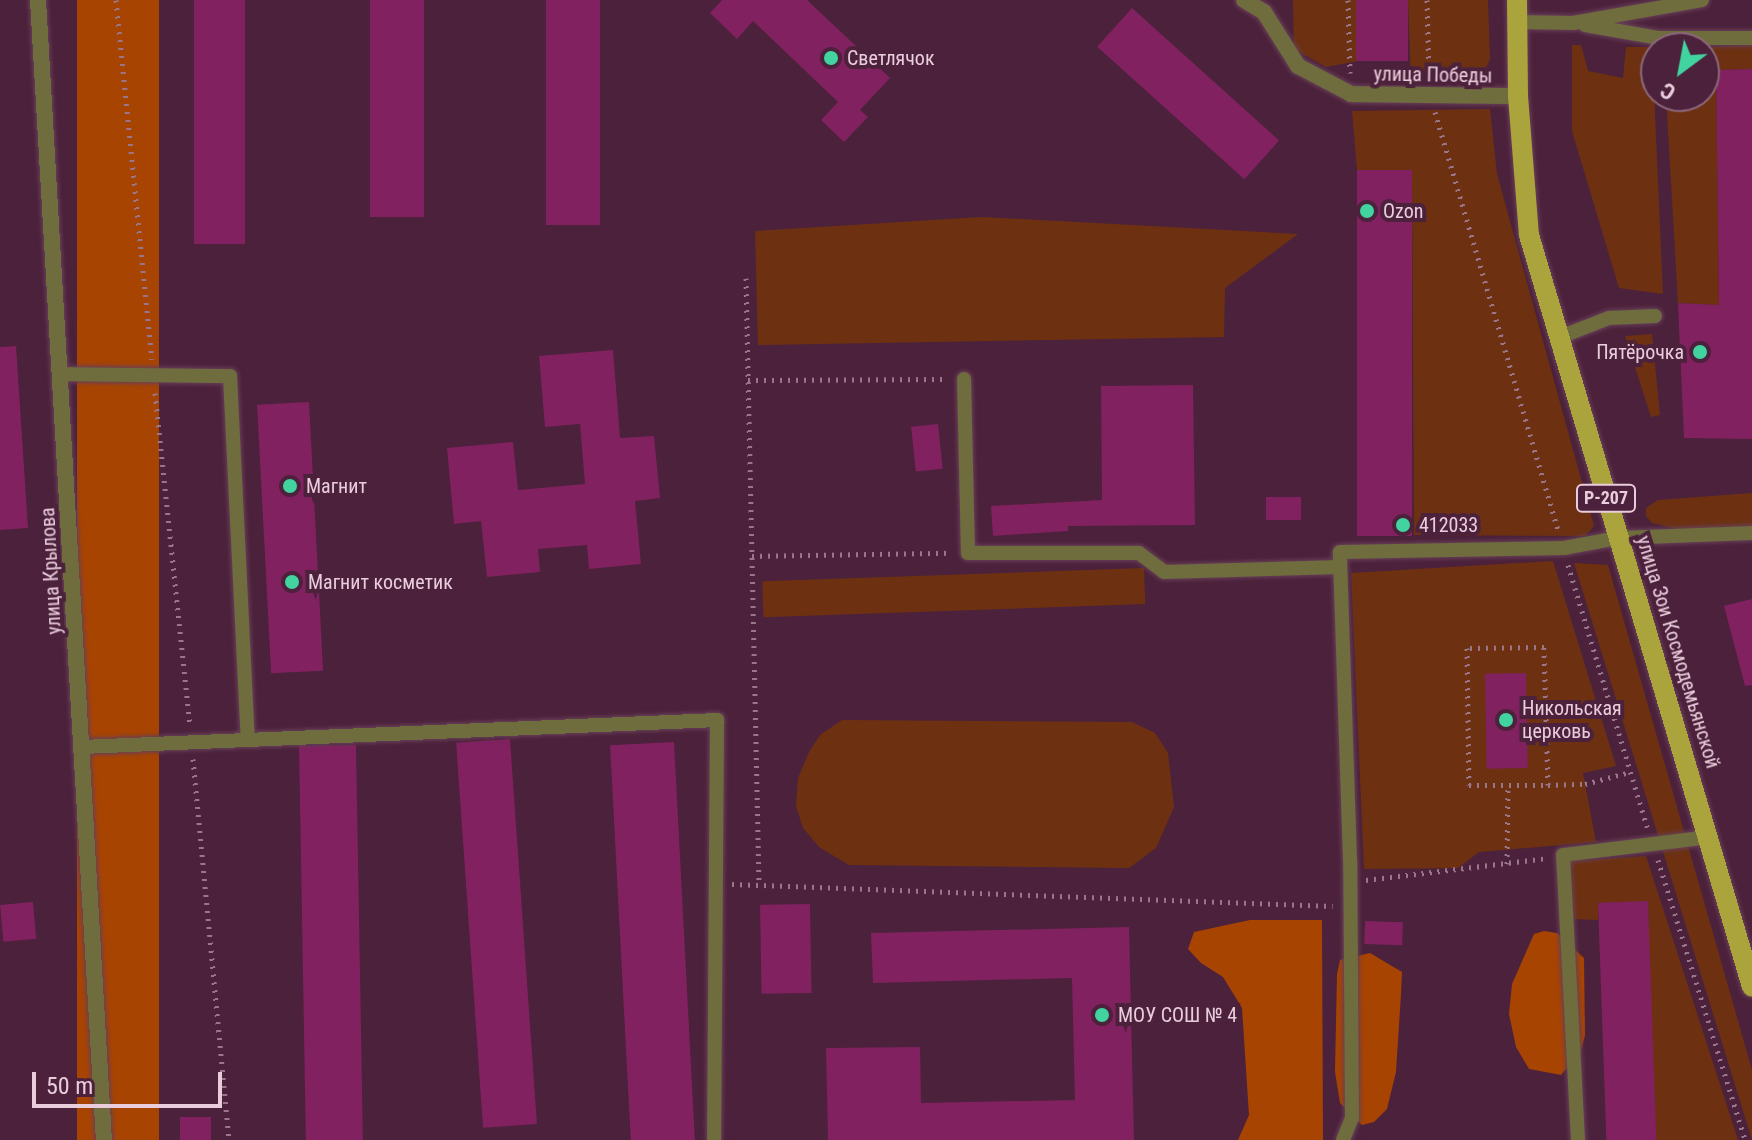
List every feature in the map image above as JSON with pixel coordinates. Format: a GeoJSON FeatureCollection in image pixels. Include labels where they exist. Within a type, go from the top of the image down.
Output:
{"type":"FeatureCollection","features":[{"type":"Feature","properties":{"kind":"main road","name":"улица Зои Космодемьянской"},"geometry":{"type":"LineString","coordinates":[[1517,0],[1518,96],[1529,235],[1752,987]]}},
{"type":"Feature","properties":{"kind":"street","name":"улица Крылова"},"geometry":{"type":"LineString","coordinates":[[38,0],[104,1140]]}},
{"type":"Feature","properties":{"kind":"street","name":"улица Победы"},"geometry":{"type":"LineString","coordinates":[[1244,0],[1264,6],[1298,66],[1351,94],[1518,96]]}},
{"type":"Feature","properties":{"kind":"lane"},"geometry":{"type":"LineString","coordinates":[[1573,23],[1702,0]]}},
{"type":"Feature","properties":{"kind":"lane"},"geometry":{"type":"LineString","coordinates":[[1518,22],[1573,23],[1658,38],[1752,38]]}},
{"type":"Feature","properties":{"kind":"lane"},"geometry":{"type":"LineString","coordinates":[[1560,337],[1609,318],[1655,316]]}},
{"type":"Feature","properties":{"kind":"lane"},"geometry":{"type":"LineString","coordinates":[[60,374],[230,376],[248,740]]}},
{"type":"Feature","properties":{"kind":"lane"},"geometry":{"type":"LineString","coordinates":[[964,379],[968,553],[1139,553],[1164,572],[1340,567]]}},
{"type":"Feature","properties":{"kind":"lane"},"geometry":{"type":"LineString","coordinates":[[1343,1140],[1352,1118],[1350,882],[1340,552],[1564,548],[1618,538],[1752,533]]}},
{"type":"Feature","properties":{"kind":"lane"},"geometry":{"type":"LineString","coordinates":[[82,747],[717,720],[714,1140]]}},
{"type":"Feature","properties":{"kind":"lane"},"geometry":{"type":"LineString","coordinates":[[1578,1140],[1563,855],[1709,837]]}},
{"type":"Feature","properties":{"kind":"path"},"geometry":{"type":"LineString","coordinates":[[116,0],[229,1140]]}},
{"type":"Feature","properties":{"kind":"path"},"geometry":{"type":"LineString","coordinates":[[1348,0],[1351,94]]}},
{"type":"Feature","properties":{"kind":"path"},"geometry":{"type":"LineString","coordinates":[[1427,0],[1430,95],[1564,548]]}},
{"type":"Feature","properties":{"kind":"path"},"geometry":{"type":"LineString","coordinates":[[746,278],[759,885]]}},
{"type":"Feature","properties":{"kind":"path"},"geometry":{"type":"LineString","coordinates":[[748,380],[964,379]]}},
{"type":"Feature","properties":{"kind":"path"},"geometry":{"type":"LineString","coordinates":[[752,556],[968,553]]}},
{"type":"Feature","properties":{"kind":"path"},"geometry":{"type":"LineString","coordinates":[[1548,785],[1544,647],[1467,648],[1469,785],[1548,785],[1585,784],[1630,772]]}},
{"type":"Feature","properties":{"kind":"path"},"geometry":{"type":"LineString","coordinates":[[1507,864],[1508,785]]}},
{"type":"Feature","properties":{"kind":"path"},"geometry":{"type":"LineString","coordinates":[[1350,882],[1563,855]]}},
{"type":"Feature","properties":{"kind":"path"},"geometry":{"type":"LineString","coordinates":[[716,883],[1350,907]]}},
{"type":"Feature","properties":{"kind":"shaded area"},"geometry":{"type":"Polygon","coordinates":[[[77,0],[159,0],[159,1140],[77,1140],[77,0]]]}},
{"type":"Feature","properties":{"kind":"shaded area"},"geometry":{"type":"Polygon","coordinates":[[[1293,0],[1356,0],[1358,61],[1326,67],[1294,49],[1293,0]]]}},
{"type":"Feature","properties":{"kind":"shaded area"},"geometry":{"type":"Polygon","coordinates":[[[1408,0],[1488,0],[1490,59],[1484,73],[1469,79],[1411,83],[1408,0]]]}},
{"type":"Feature","properties":{"kind":"shaded area"},"geometry":{"type":"Polygon","coordinates":[[[1572,45],[1581,45],[1588,71],[1623,78],[1626,47],[1640,47],[1640,112],[1655,112],[1663,294],[1619,288],[1572,131],[1572,45]]]}},
{"type":"Feature","properties":{"kind":"shaded area"},"geometry":{"type":"Polygon","coordinates":[[[1752,45],[1752,69],[1720,70],[1720,47],[1752,45]]]}},
{"type":"Feature","properties":{"kind":"shaded area"},"geometry":{"type":"Polygon","coordinates":[[[1490,109],[1497,174],[1594,526],[1585,536],[1414,535],[1412,170],[1357,170],[1352,111],[1490,109]]]}},
{"type":"Feature","properties":{"kind":"shaded area"},"geometry":{"type":"Polygon","coordinates":[[[1667,112],[1717,112],[1719,305],[1678,303],[1667,112]]]}},
{"type":"Feature","properties":{"kind":"shaded area"},"geometry":{"type":"Polygon","coordinates":[[[982,217],[1298,234],[1225,288],[1224,337],[758,345],[755,231],[982,217]]]}},
{"type":"Feature","properties":{"kind":"shaded area"},"geometry":{"type":"Polygon","coordinates":[[[1652,334],[1660,415],[1651,417],[1625,336],[1652,334]]]}},
{"type":"Feature","properties":{"kind":"shaded area"},"geometry":{"type":"Polygon","coordinates":[[[1752,493],[1752,526],[1681,530],[1652,523],[1646,516],[1646,508],[1658,500],[1752,493]]]}},
{"type":"Feature","properties":{"kind":"shaded area"},"geometry":{"type":"Polygon","coordinates":[[[1553,561],[1616,766],[1583,773],[1596,842],[1479,852],[1458,868],[1364,869],[1351,573],[1553,561]]]}},
{"type":"Feature","properties":{"kind":"shaded area"},"geometry":{"type":"Polygon","coordinates":[[[1574,563],[1608,565],[1752,1070],[1752,1140],[1574,563]]]}},
{"type":"Feature","properties":{"kind":"shaded area"},"geometry":{"type":"Polygon","coordinates":[[[1144,568],[1145,604],[763,617],[762,581],[1144,568]]]}},
{"type":"Feature","properties":{"kind":"shaded area"},"geometry":{"type":"Polygon","coordinates":[[[842,720],[1132,722],[1155,733],[1168,753],[1174,807],[1156,848],[1129,868],[849,865],[819,847],[803,828],[796,806],[798,778],[809,752],[820,735],[842,720]]]}},
{"type":"Feature","properties":{"kind":"shaded area"},"geometry":{"type":"Polygon","coordinates":[[[1646,856],[1738,1140],[1655,1140],[1648,902],[1598,903],[1598,920],[1573,919],[1571,861],[1646,856]]]}},
{"type":"Feature","properties":{"kind":"shaded area"},"geometry":{"type":"Polygon","coordinates":[[[1250,920],[1322,920],[1323,1140],[1238,1140],[1249,1115],[1242,1008],[1223,977],[1201,963],[1188,949],[1194,932],[1250,920]]]}},
{"type":"Feature","properties":{"kind":"shaded area"},"geometry":{"type":"Polygon","coordinates":[[[1544,931],[1557,933],[1584,958],[1585,1035],[1581,1051],[1561,1075],[1529,1069],[1516,1047],[1509,1014],[1512,984],[1534,934],[1544,931]]]}},
{"type":"Feature","properties":{"kind":"shaded area"},"geometry":{"type":"Polygon","coordinates":[[[1370,953],[1402,972],[1401,994],[1396,1072],[1387,1109],[1374,1122],[1362,1125],[1340,1103],[1335,1072],[1337,974],[1340,960],[1370,953]]]}},
{"type":"Feature","properties":{"kind":"building"},"geometry":{"type":"Polygon","coordinates":[[[194,0],[245,0],[245,244],[194,244],[194,0]]]}},
{"type":"Feature","properties":{"kind":"building"},"geometry":{"type":"Polygon","coordinates":[[[370,0],[424,0],[424,217],[370,217],[370,0]]]}},
{"type":"Feature","properties":{"kind":"building"},"geometry":{"type":"Polygon","coordinates":[[[546,0],[600,0],[600,225],[546,225],[546,0]]]}},
{"type":"Feature","properties":{"kind":"building","name":"Светлячок"},"geometry":{"type":"Polygon","coordinates":[[[722,0],[807,0],[890,78],[860,110],[868,117],[844,142],[821,120],[838,102],[753,21],[737,39],[710,13],[722,0]]]}},
{"type":"Feature","properties":{"kind":"building"},"geometry":{"type":"Polygon","coordinates":[[[1356,0],[1408,0],[1408,61],[1356,61],[1356,0]]]}},
{"type":"Feature","properties":{"kind":"building"},"geometry":{"type":"Polygon","coordinates":[[[1132,8],[1279,140],[1244,179],[1097,47],[1132,8]]]}},
{"type":"Feature","properties":{"kind":"building"},"geometry":{"type":"Polygon","coordinates":[[[1752,69],[1752,439],[1684,438],[1678,303],[1719,305],[1717,112],[1720,112],[1720,70],[1752,69]]]}},
{"type":"Feature","properties":{"kind":"building"},"geometry":{"type":"Polygon","coordinates":[[[1357,170],[1412,170],[1412,536],[1357,536],[1357,170]]]}},
{"type":"Feature","properties":{"kind":"building"},"geometry":{"type":"Polygon","coordinates":[[[16,346],[28,528],[0,530],[0,347],[16,346]]]}},
{"type":"Feature","properties":{"kind":"building"},"geometry":{"type":"Polygon","coordinates":[[[613,350],[620,438],[654,436],[660,498],[635,501],[641,564],[589,569],[587,545],[538,549],[540,572],[487,577],[481,521],[454,524],[447,448],[513,442],[518,490],[585,484],[580,424],[545,427],[539,356],[613,350]]]}},
{"type":"Feature","properties":{"kind":"building"},"geometry":{"type":"Polygon","coordinates":[[[1193,385],[1195,525],[1068,526],[1068,531],[993,536],[991,506],[1102,500],[1101,386],[1193,385]]]}},
{"type":"Feature","properties":{"kind":"building"},"geometry":{"type":"Polygon","coordinates":[[[309,402],[323,671],[271,673],[257,405],[309,402]]]}},
{"type":"Feature","properties":{"kind":"building"},"geometry":{"type":"Polygon","coordinates":[[[938,424],[943,469],[916,472],[911,427],[938,424]]]}},
{"type":"Feature","properties":{"kind":"building"},"geometry":{"type":"Polygon","coordinates":[[[1266,497],[1301,497],[1301,520],[1266,520],[1266,497]]]}},
{"type":"Feature","properties":{"kind":"building"},"geometry":{"type":"Polygon","coordinates":[[[1752,599],[1752,685],[1745,686],[1724,606],[1752,599]]]}},
{"type":"Feature","properties":{"kind":"building","name":"Никольская церковь"},"geometry":{"type":"Polygon","coordinates":[[[1526,673],[1528,768],[1487,769],[1485,674],[1526,673]]]}},
{"type":"Feature","properties":{"kind":"building"},"geometry":{"type":"Polygon","coordinates":[[[510,739],[537,1124],[483,1128],[456,743],[510,739]]]}},
{"type":"Feature","properties":{"kind":"building"},"geometry":{"type":"Polygon","coordinates":[[[674,742],[695,1140],[631,1140],[610,745],[674,742]]]}},
{"type":"Feature","properties":{"kind":"building"},"geometry":{"type":"Polygon","coordinates":[[[356,745],[363,1140],[306,1140],[299,746],[356,745]]]}},
{"type":"Feature","properties":{"kind":"building"},"geometry":{"type":"Polygon","coordinates":[[[1648,901],[1656,1140],[1606,1140],[1598,903],[1648,901]]]}},
{"type":"Feature","properties":{"kind":"building"},"geometry":{"type":"Polygon","coordinates":[[[33,902],[36,939],[3,942],[0,905],[33,902]]]}},
{"type":"Feature","properties":{"kind":"building"},"geometry":{"type":"Polygon","coordinates":[[[810,904],[812,993],[762,994],[760,905],[810,904]]]}},
{"type":"Feature","properties":{"kind":"building"},"geometry":{"type":"Polygon","coordinates":[[[1365,921],[1403,922],[1402,945],[1364,944],[1365,921]]]}},
{"type":"Feature","properties":{"kind":"building","name":"МОУ СОШ № 4"},"geometry":{"type":"Polygon","coordinates":[[[1129,927],[1134,1140],[828,1140],[826,1048],[920,1047],[921,1103],[1075,1100],[1072,978],[873,983],[871,933],[1129,927]]]}},
{"type":"Feature","properties":{"kind":"building"},"geometry":{"type":"Polygon","coordinates":[[[180,1117],[211,1117],[211,1140],[180,1140],[180,1117]]]}},
{"type":"Feature","properties":{"kind":"place","name":"Светлячок"},"geometry":{"type":"Point","coordinates":[831,58]}},
{"type":"Feature","properties":{"kind":"place","name":"Ozon"},"geometry":{"type":"Point","coordinates":[1367,211]}},
{"type":"Feature","properties":{"kind":"place","name":"Пятёрочка"},"geometry":{"type":"Point","coordinates":[1700,352]}},
{"type":"Feature","properties":{"kind":"place","name":"Магнит"},"geometry":{"type":"Point","coordinates":[290,486]}},
{"type":"Feature","properties":{"kind":"place","name":"412033"},"geometry":{"type":"Point","coordinates":[1403,525]}},
{"type":"Feature","properties":{"kind":"place","name":"Магнит косметик"},"geometry":{"type":"Point","coordinates":[292,582]}},
{"type":"Feature","properties":{"kind":"place","name":"Никольская церковь"},"geometry":{"type":"Point","coordinates":[1506,720]}},
{"type":"Feature","properties":{"kind":"place","name":"МОУ СОШ № 4"},"geometry":{"type":"Point","coordinates":[1102,1015]}}]}
